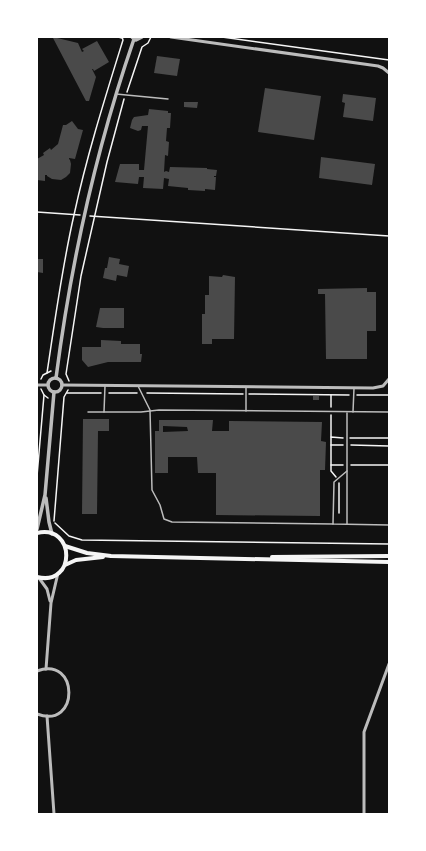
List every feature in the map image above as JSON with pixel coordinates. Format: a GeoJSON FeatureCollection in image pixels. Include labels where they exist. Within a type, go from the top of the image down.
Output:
{"type":"FeatureCollection","features":[{"type":"Feature","properties":{"kind":"main road"},"geometry":{"type":"LineString","coordinates":[[37,533],[43,532],[52,534],[60,539],[65,546],[67,556],[64,565],[58,573],[49,578],[38,577]]}},
{"type":"Feature","properties":{"kind":"main road"},"geometry":{"type":"LineString","coordinates":[[65,546],[87,553],[111,556],[389,562]]}},
{"type":"Feature","properties":{"kind":"main road"},"geometry":{"type":"LineString","coordinates":[[64,565],[76,560],[111,556]]}},
{"type":"Feature","properties":{"kind":"main road"},"geometry":{"type":"LineString","coordinates":[[254,558],[389,556]]}},
{"type":"Feature","properties":{"kind":"street"},"geometry":{"type":"LineString","coordinates":[[56,378],[66,308],[84,216],[102,141],[133,38],[138,39],[142,37]]}},
{"type":"Feature","properties":{"kind":"street"},"geometry":{"type":"LineString","coordinates":[[171,37],[378,66],[389,73]]}},
{"type":"Feature","properties":{"kind":"street"},"geometry":{"type":"LineString","coordinates":[[56,378],[60,380],[62,385]]}},
{"type":"Feature","properties":{"kind":"street"},"geometry":{"type":"LineString","coordinates":[[54,392],[50,390],[48,385],[49,380],[56,378]]}},
{"type":"Feature","properties":{"kind":"street"},"geometry":{"type":"LineString","coordinates":[[62,385],[377,388],[383,386],[389,381]]}},
{"type":"Feature","properties":{"kind":"street"},"geometry":{"type":"LineString","coordinates":[[37,385],[48,385]]}},
{"type":"Feature","properties":{"kind":"street"},"geometry":{"type":"LineString","coordinates":[[54,392],[59,390],[62,385]]}},
{"type":"Feature","properties":{"kind":"street"},"geometry":{"type":"LineString","coordinates":[[37,529],[45,495],[54,392]]}},
{"type":"Feature","properties":{"kind":"street"},"geometry":{"type":"LineString","coordinates":[[45,495],[52,534]]}},
{"type":"Feature","properties":{"kind":"street"},"geometry":{"type":"LineString","coordinates":[[46,669],[51,603],[58,573]]}},
{"type":"Feature","properties":{"kind":"street"},"geometry":{"type":"LineString","coordinates":[[38,577],[47,589],[51,603]]}},
{"type":"Feature","properties":{"kind":"street"},"geometry":{"type":"LineString","coordinates":[[364,814],[364,732],[389,664]]}},
{"type":"Feature","properties":{"kind":"street"},"geometry":{"type":"LineString","coordinates":[[37,671],[46,669],[56,671],[64,677],[69,685],[70,692],[68,702],[62,710],[54,715],[47,716],[37,714]]}},
{"type":"Feature","properties":{"kind":"street"},"geometry":{"type":"LineString","coordinates":[[47,716],[54,814]]}},
{"type":"Feature","properties":{"kind":"lane"},"geometry":{"type":"LineString","coordinates":[[116,94],[168,99]]}},
{"type":"Feature","properties":{"kind":"lane"},"geometry":{"type":"LineString","coordinates":[[104,385],[104,412]]}},
{"type":"Feature","properties":{"kind":"lane"},"geometry":{"type":"LineString","coordinates":[[138,386],[150,410],[151,486],[166,521],[389,525]]}},
{"type":"Feature","properties":{"kind":"lane"},"geometry":{"type":"LineString","coordinates":[[246,387],[246,411]]}},
{"type":"Feature","properties":{"kind":"lane"},"geometry":{"type":"LineString","coordinates":[[353,412],[354,388]]}},
{"type":"Feature","properties":{"kind":"lane"},"geometry":{"type":"LineString","coordinates":[[88,412],[141,412],[150,410],[389,412]]}},
{"type":"Feature","properties":{"kind":"lane"},"geometry":{"type":"LineString","coordinates":[[347,412],[347,524]]}},
{"type":"Feature","properties":{"kind":"lane"},"geometry":{"type":"LineString","coordinates":[[333,524],[334,482],[347,471]]}},
{"type":"Feature","properties":{"kind":"path"},"geometry":{"type":"LineString","coordinates":[[47,373],[59,290],[74,215],[98,121],[123,40],[122,37],[118,37]]}},
{"type":"Feature","properties":{"kind":"path"},"geometry":{"type":"LineString","coordinates":[[54,522],[64,397],[67,393],[69,385],[66,374],[81,276],[94,216],[126,94],[142,47],[148,43],[151,37]]}},
{"type":"Feature","properties":{"kind":"path"},"geometry":{"type":"LineString","coordinates":[[222,37],[389,60]]}},
{"type":"Feature","properties":{"kind":"path"},"geometry":{"type":"LineString","coordinates":[[37,212],[389,236]]}},
{"type":"Feature","properties":{"kind":"path"},"geometry":{"type":"LineString","coordinates":[[67,393],[389,395]]}},
{"type":"Feature","properties":{"kind":"path"},"geometry":{"type":"LineString","coordinates":[[37,476],[44,395]]}},
{"type":"Feature","properties":{"kind":"path"},"geometry":{"type":"LineString","coordinates":[[389,438],[332,437],[331,445],[389,446]]}},
{"type":"Feature","properties":{"kind":"path"},"geometry":{"type":"LineString","coordinates":[[331,464],[389,465]]}},
{"type":"Feature","properties":{"kind":"path"},"geometry":{"type":"LineString","coordinates":[[333,508],[347,508]]}},
{"type":"Feature","properties":{"kind":"path"},"geometry":{"type":"LineString","coordinates":[[49,522],[54,522],[69,536],[82,540],[389,544]]}},
{"type":"Feature","properties":{"kind":"building"},"geometry":{"type":"Polygon","coordinates":[[[53,37],[78,43],[82,52],[84,51],[82,49],[97,41],[109,62],[94,71],[92,69],[96,77],[89,101],[86,101],[53,37]]]}},
{"type":"Feature","properties":{"kind":"building"},"geometry":{"type":"Polygon","coordinates":[[[157,56],[180,59],[177,76],[154,73],[157,56]]]}},
{"type":"Feature","properties":{"kind":"building"},"geometry":{"type":"Polygon","coordinates":[[[265,88],[321,96],[314,140],[258,132],[265,88]]]}},
{"type":"Feature","properties":{"kind":"building"},"geometry":{"type":"Polygon","coordinates":[[[343,94],[376,98],[373,121],[343,117],[345,103],[342,102],[343,94]]]}},
{"type":"Feature","properties":{"kind":"building"},"geometry":{"type":"Polygon","coordinates":[[[184,102],[198,102],[197,108],[184,107],[184,102]]]}},
{"type":"Feature","properties":{"kind":"building"},"geometry":{"type":"Polygon","coordinates":[[[149,109],[168,111],[168,113],[171,113],[170,128],[167,128],[166,141],[169,142],[168,156],[165,155],[164,172],[169,172],[170,167],[207,168],[217,170],[216,176],[214,176],[216,177],[215,190],[188,190],[188,188],[168,186],[169,179],[164,178],[163,189],[143,188],[144,177],[139,177],[138,184],[115,182],[120,164],[139,164],[139,170],[144,170],[148,126],[142,126],[141,130],[138,131],[130,128],[134,117],[148,115],[149,109]]]}},
{"type":"Feature","properties":{"kind":"building"},"geometry":{"type":"Polygon","coordinates":[[[72,121],[78,129],[83,130],[75,159],[69,158],[71,164],[70,173],[61,180],[52,179],[45,175],[45,181],[37,180],[37,159],[44,155],[43,153],[50,148],[51,150],[58,144],[63,125],[66,125],[72,121]]]}},
{"type":"Feature","properties":{"kind":"building"},"geometry":{"type":"Polygon","coordinates":[[[321,157],[375,164],[372,185],[319,178],[321,157]]]}},
{"type":"Feature","properties":{"kind":"building"},"geometry":{"type":"Polygon","coordinates":[[[109,257],[120,259],[119,264],[129,266],[127,277],[117,275],[116,281],[103,278],[109,257]]]}},
{"type":"Feature","properties":{"kind":"building"},"geometry":{"type":"Polygon","coordinates":[[[37,259],[43,259],[43,273],[37,272],[37,259]]]}},
{"type":"Feature","properties":{"kind":"building"},"geometry":{"type":"Polygon","coordinates":[[[223,275],[235,277],[234,339],[212,339],[212,344],[202,344],[202,314],[205,314],[205,295],[209,295],[209,276],[222,277],[223,275]]]}},
{"type":"Feature","properties":{"kind":"building"},"geometry":{"type":"Polygon","coordinates":[[[367,288],[367,292],[376,292],[376,331],[367,331],[367,359],[326,359],[325,294],[318,294],[318,289],[367,288]]]}},
{"type":"Feature","properties":{"kind":"building"},"geometry":{"type":"Polygon","coordinates":[[[100,308],[124,308],[124,328],[96,327],[100,308]]]}},
{"type":"Feature","properties":{"kind":"building"},"geometry":{"type":"Polygon","coordinates":[[[101,340],[121,341],[121,344],[140,344],[140,354],[142,354],[141,362],[108,362],[88,367],[82,360],[82,347],[101,347],[101,340]]]}},
{"type":"Feature","properties":{"kind":"building"},"geometry":{"type":"Polygon","coordinates":[[[313,396],[319,396],[319,400],[313,400],[313,396]]]}},
{"type":"Feature","properties":{"kind":"building"},"geometry":{"type":"Polygon","coordinates":[[[83,419],[109,419],[109,431],[98,431],[97,514],[82,514],[83,419]]]}},
{"type":"Feature","properties":{"kind":"building"},"geometry":{"type":"Polygon","coordinates":[[[159,420],[213,420],[212,431],[229,431],[229,421],[322,422],[321,441],[326,442],[325,470],[320,470],[320,516],[216,515],[216,473],[198,473],[197,457],[168,457],[168,473],[155,473],[155,431],[159,431],[159,420]],[[163,426],[163,432],[188,431],[187,427],[163,426]]]}}]}
